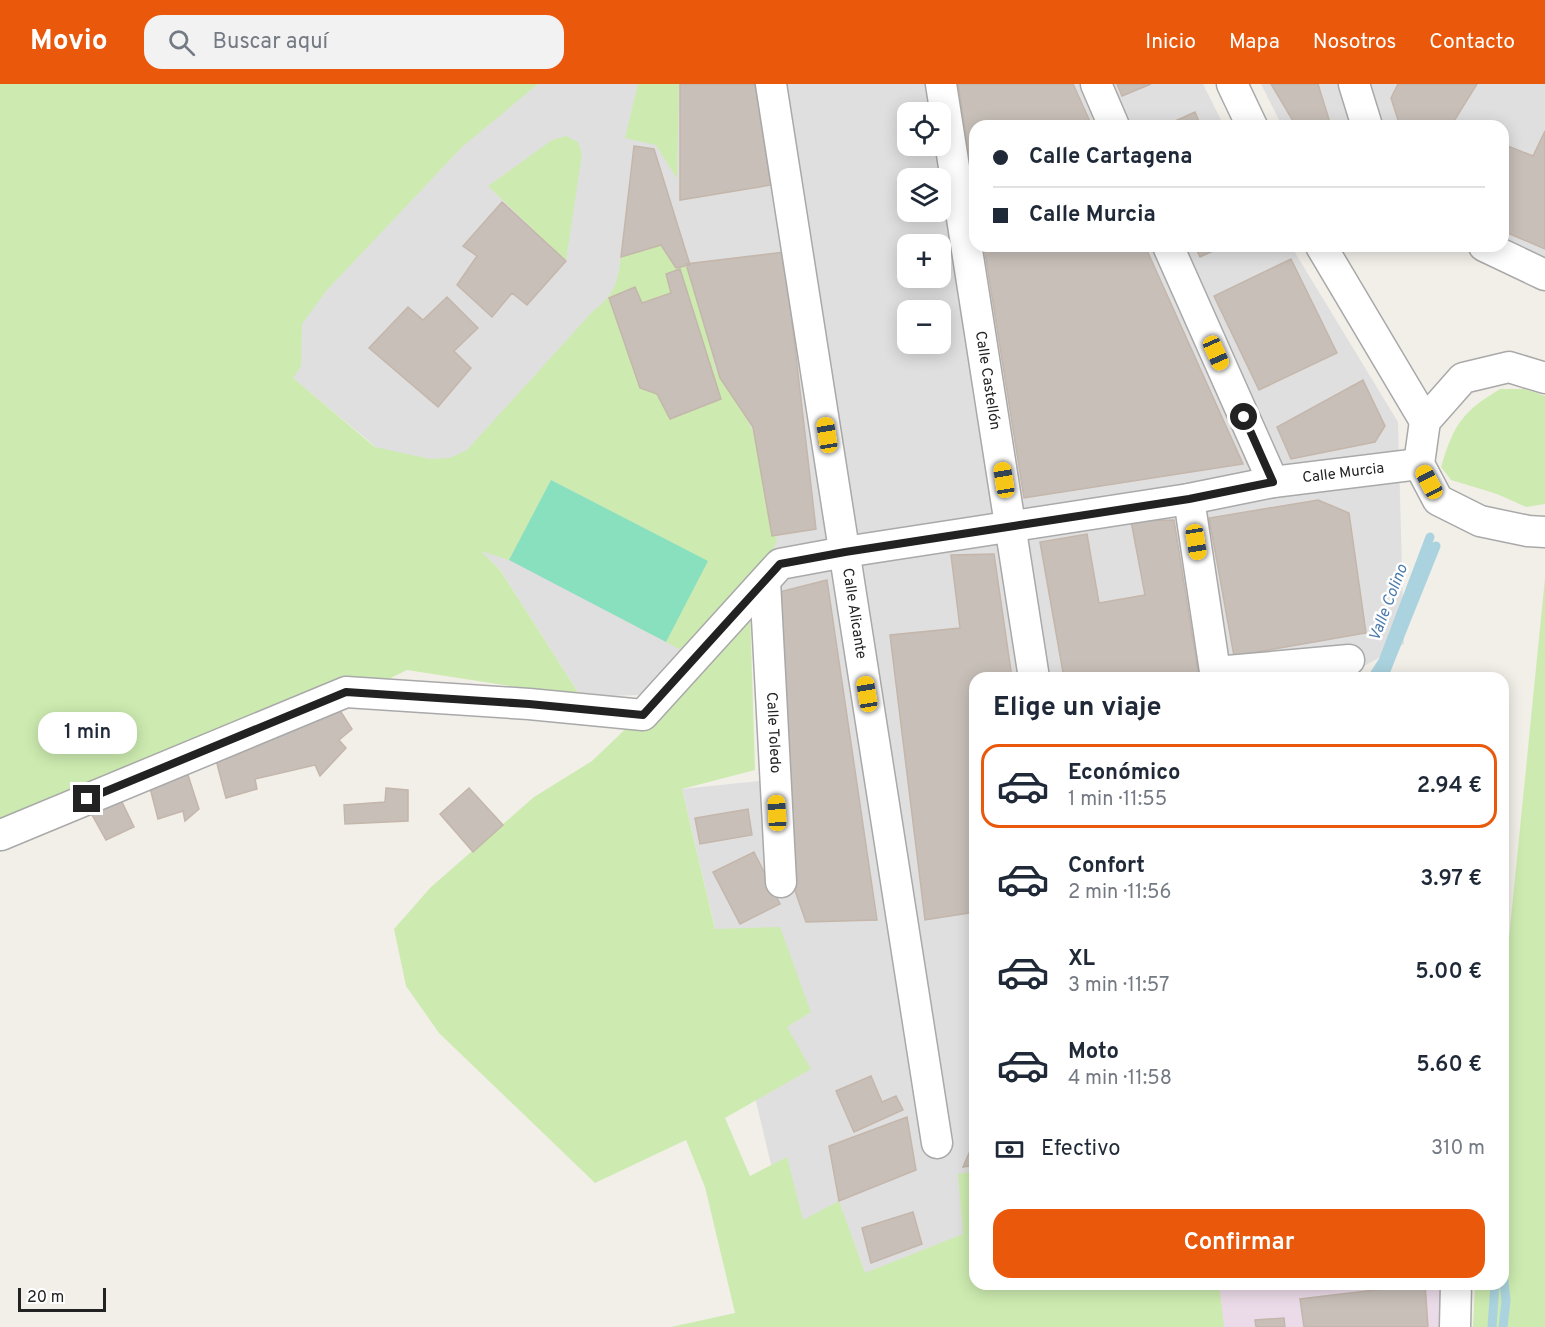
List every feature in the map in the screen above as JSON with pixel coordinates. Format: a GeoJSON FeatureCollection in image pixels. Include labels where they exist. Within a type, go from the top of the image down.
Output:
{"type":"FeatureCollection","features":[{"type":"Feature","properties":{"kind":"street","name":"Calle Alicante"},"geometry":{"type":"LineString","coordinates":[[771,84],[937,1143]]}},
{"type":"Feature","properties":{"kind":"street","name":"Calle Castellón"},"geometry":{"type":"LineString","coordinates":[[941,84],[1033,672]]}},
{"type":"Feature","properties":{"kind":"street"},"geometry":{"type":"LineString","coordinates":[[1096,84],[1111,120]]}},
{"type":"Feature","properties":{"kind":"street"},"geometry":{"type":"LineString","coordinates":[[1232,84],[1249,120]]}},
{"type":"Feature","properties":{"kind":"street"},"geometry":{"type":"LineString","coordinates":[[1354,84],[1365,120]]}},
{"type":"Feature","properties":{"kind":"street"},"geometry":{"type":"LineString","coordinates":[[1171,252],[1273,482]]}},
{"type":"Feature","properties":{"kind":"street"},"geometry":{"type":"LineString","coordinates":[[1325,252],[1425,421]]}},
{"type":"Feature","properties":{"kind":"street"},"geometry":{"type":"LineString","coordinates":[[1497,252],[1545,275]]}},
{"type":"Feature","properties":{"kind":"street"},"geometry":{"type":"LineString","coordinates":[[1545,378],[1509,367],[1463,378],[1425,421],[1419,464],[1438,500],[1480,521],[1528,531],[1545,532]]}},
{"type":"Feature","properties":{"kind":"street","name":"Calle Murcia"},"geometry":{"type":"LineString","coordinates":[[1,835],[346,692],[529,704],[643,715],[780,564],[1189,499],[1273,482],[1419,464]]}},
{"type":"Feature","properties":{"kind":"street"},"geometry":{"type":"LineString","coordinates":[[1189,499],[1216,672]]}},
{"type":"Feature","properties":{"kind":"street","name":"Calle Toledo"},"geometry":{"type":"LineString","coordinates":[[765,581],[781,882]]}},
{"type":"Feature","properties":{"kind":"street"},"geometry":{"type":"LineString","coordinates":[[1243,672],[1349,660]]}},
{"type":"Feature","properties":{"kind":"street"},"geometry":{"type":"LineString","coordinates":[[1455,1327],[1456,1290]]}},
{"type":"Feature","properties":{"kind":"shaded area"},"geometry":{"type":"Polygon","coordinates":[[[0,84],[1203,84],[1221,120],[969,120],[969,252],[1295,252],[1398,422],[1404,644],[1355,671],[969,672],[969,1290],[1428,1290],[1426,1327],[807,1327],[801,1291],[682,789],[789,778],[769,561],[654,686],[638,695],[581,697],[500,570],[369,441],[279,367],[0,84]]]}},
{"type":"Feature","properties":{"kind":"shaded area"},"geometry":{"type":"Polygon","coordinates":[[[1261,84],[1545,84],[1545,280],[1473,252],[1509,252],[1509,120],[1279,120],[1261,84]]]}},
{"type":"Feature","properties":{"kind":"shaded area"},"geometry":{"type":"Polygon","coordinates":[[[1220,1290],[1456,1290],[1455,1327],[1224,1327],[1220,1290]]]}},
{"type":"Feature","properties":{"kind":"green space"},"geometry":{"type":"Polygon","coordinates":[[[0,84],[538,84],[462,147],[326,291],[302,324],[301,366],[293,378],[375,447],[430,459],[450,458],[467,450],[606,299],[614,288],[621,257],[661,245],[676,268],[690,265],[716,371],[737,400],[758,441],[777,540],[769,560],[685,652],[666,642],[707,561],[551,480],[509,560],[481,551],[500,570],[581,697],[407,670],[288,729],[0,852],[0,84]]]}},
{"type":"Feature","properties":{"kind":"green space"},"geometry":{"type":"Polygon","coordinates":[[[638,84],[679,84],[677,179],[656,145],[625,138],[638,84]]]}},
{"type":"Feature","properties":{"kind":"green space"},"geometry":{"type":"Polygon","coordinates":[[[566,136],[578,142],[582,154],[566,261],[488,186],[552,140],[566,136]]]}},
{"type":"Feature","properties":{"kind":"green space"},"geometry":{"type":"Polygon","coordinates":[[[1500,389],[1525,389],[1545,396],[1545,504],[1526,507],[1497,494],[1451,480],[1441,467],[1450,440],[1461,420],[1468,412],[1500,389]]]}},
{"type":"Feature","properties":{"kind":"green space"},"geometry":{"type":"Polygon","coordinates":[[[551,480],[708,561],[666,642],[509,560],[551,480]]]}},
{"type":"Feature","properties":{"kind":"green space"},"geometry":{"type":"Polygon","coordinates":[[[1545,578],[1545,1327],[1473,1327],[1475,1290],[1509,1290],[1509,938],[1545,578]]]}},
{"type":"Feature","properties":{"kind":"green space"},"geometry":{"type":"Polygon","coordinates":[[[750,610],[755,770],[682,789],[715,929],[780,927],[811,1012],[787,1027],[811,1069],[725,1118],[750,1176],[787,1157],[803,1220],[839,1201],[865,1273],[963,1234],[958,1174],[969,1172],[969,1290],[1220,1290],[1224,1327],[671,1327],[735,1313],[705,1187],[686,1140],[595,1183],[439,1033],[406,986],[394,929],[431,887],[534,797],[592,761],[750,610]]]}},
{"type":"Feature","properties":{"kind":"building"},"geometry":{"type":"Polygon","coordinates":[[[680,84],[755,84],[771,185],[680,200],[680,84]]]}},
{"type":"Feature","properties":{"kind":"building"},"geometry":{"type":"Polygon","coordinates":[[[958,84],[1073,84],[1089,120],[969,120],[969,153],[958,84]]]}},
{"type":"Feature","properties":{"kind":"building"},"geometry":{"type":"Polygon","coordinates":[[[1117,84],[1151,84],[1122,96],[1117,84]]]}},
{"type":"Feature","properties":{"kind":"building"},"geometry":{"type":"Polygon","coordinates":[[[1271,84],[1318,84],[1329,120],[1292,120],[1271,84]]]}},
{"type":"Feature","properties":{"kind":"building"},"geometry":{"type":"Polygon","coordinates":[[[1398,84],[1477,84],[1455,120],[1398,120],[1391,98],[1398,84]]]}},
{"type":"Feature","properties":{"kind":"building"},"geometry":{"type":"Polygon","coordinates":[[[1195,112],[1198,120],[1177,120],[1195,112]]]}},
{"type":"Feature","properties":{"kind":"building"},"geometry":{"type":"Polygon","coordinates":[[[1545,131],[1545,249],[1509,234],[1509,146],[1533,156],[1545,131]]]}},
{"type":"Feature","properties":{"kind":"building"},"geometry":{"type":"Polygon","coordinates":[[[634,146],[654,149],[690,265],[676,268],[661,245],[621,257],[634,146]]]}},
{"type":"Feature","properties":{"kind":"building"},"geometry":{"type":"Polygon","coordinates":[[[502,202],[566,261],[527,305],[512,293],[492,317],[457,285],[477,256],[463,246],[502,202]]]}},
{"type":"Feature","properties":{"kind":"building"},"geometry":{"type":"Polygon","coordinates":[[[784,252],[816,529],[772,536],[753,427],[720,378],[686,264],[784,252]]]}},
{"type":"Feature","properties":{"kind":"building"},"geometry":{"type":"Polygon","coordinates":[[[985,252],[1148,252],[1243,464],[1024,498],[985,252]]]}},
{"type":"Feature","properties":{"kind":"building"},"geometry":{"type":"Polygon","coordinates":[[[1198,252],[1211,252],[1200,257],[1198,252]]]}},
{"type":"Feature","properties":{"kind":"building"},"geometry":{"type":"Polygon","coordinates":[[[1291,259],[1337,353],[1259,390],[1214,296],[1291,259]]]}},
{"type":"Feature","properties":{"kind":"building"},"geometry":{"type":"Polygon","coordinates":[[[680,269],[721,399],[670,419],[657,394],[640,388],[609,298],[635,287],[642,303],[671,293],[666,274],[680,269]]]}},
{"type":"Feature","properties":{"kind":"building"},"geometry":{"type":"Polygon","coordinates":[[[447,297],[478,328],[454,351],[471,368],[438,407],[369,348],[408,307],[423,320],[447,297]]]}},
{"type":"Feature","properties":{"kind":"building"},"geometry":{"type":"Polygon","coordinates":[[[1363,380],[1385,426],[1375,442],[1291,459],[1277,427],[1363,380]]]}},
{"type":"Feature","properties":{"kind":"building"},"geometry":{"type":"Polygon","coordinates":[[[1318,500],[1349,513],[1366,633],[1234,656],[1209,518],[1318,500]]]}},
{"type":"Feature","properties":{"kind":"building"},"geometry":{"type":"Polygon","coordinates":[[[1174,520],[1198,672],[1063,672],[1040,542],[1087,534],[1099,603],[1145,595],[1131,521],[1174,520]]]}},
{"type":"Feature","properties":{"kind":"building"},"geometry":{"type":"Polygon","coordinates":[[[994,554],[1011,672],[969,672],[969,913],[925,920],[890,635],[960,628],[951,555],[994,554]]]}},
{"type":"Feature","properties":{"kind":"building"},"geometry":{"type":"Polygon","coordinates":[[[827,580],[877,920],[806,922],[791,879],[779,592],[827,580]]]}},
{"type":"Feature","properties":{"kind":"building"},"geometry":{"type":"Polygon","coordinates":[[[339,709],[352,729],[339,740],[346,748],[320,776],[315,765],[255,779],[257,789],[226,798],[216,760],[339,709]]]}},
{"type":"Feature","properties":{"kind":"building"},"geometry":{"type":"Polygon","coordinates":[[[187,772],[199,809],[185,821],[183,811],[158,819],[150,788],[187,772]]]}},
{"type":"Feature","properties":{"kind":"building"},"geometry":{"type":"Polygon","coordinates":[[[386,788],[408,790],[408,821],[345,824],[344,805],[385,802],[386,788]]]}},
{"type":"Feature","properties":{"kind":"building"},"geometry":{"type":"Polygon","coordinates":[[[469,788],[503,825],[473,852],[440,814],[469,788]]]}},
{"type":"Feature","properties":{"kind":"building"},"geometry":{"type":"Polygon","coordinates":[[[121,800],[134,827],[106,840],[91,813],[121,800]]]}},
{"type":"Feature","properties":{"kind":"building"},"geometry":{"type":"Polygon","coordinates":[[[748,809],[752,835],[700,844],[695,818],[748,809]]]}},
{"type":"Feature","properties":{"kind":"building"},"geometry":{"type":"Polygon","coordinates":[[[754,852],[780,904],[740,924],[713,872],[754,852]]]}},
{"type":"Feature","properties":{"kind":"building"},"geometry":{"type":"Polygon","coordinates":[[[871,1076],[882,1102],[896,1096],[903,1110],[854,1132],[836,1091],[871,1076]]]}},
{"type":"Feature","properties":{"kind":"building"},"geometry":{"type":"Polygon","coordinates":[[[907,1117],[916,1170],[839,1201],[829,1146],[907,1117]]]}},
{"type":"Feature","properties":{"kind":"building"},"geometry":{"type":"Polygon","coordinates":[[[969,1153],[969,1166],[963,1167],[969,1153]]]}},
{"type":"Feature","properties":{"kind":"building"},"geometry":{"type":"Polygon","coordinates":[[[913,1212],[922,1244],[871,1263],[862,1228],[913,1212]]]}},
{"type":"Feature","properties":{"kind":"building"},"geometry":{"type":"Polygon","coordinates":[[[1375,1290],[1425,1290],[1428,1327],[1304,1327],[1300,1299],[1375,1290]]]}},
{"type":"Feature","properties":{"kind":"building"},"geometry":{"type":"Polygon","coordinates":[[[1284,1318],[1285,1327],[1256,1327],[1255,1320],[1284,1318]]]}},
{"type":"Feature","properties":{"kind":"waterway","name":"Valle Colino"},"geometry":{"type":"LineString","coordinates":[[1376,672],[1383,661],[1430,537]]}},
{"type":"Feature","properties":{"kind":"waterway"},"geometry":{"type":"LineString","coordinates":[[1385,672],[1436,546]]}},
{"type":"Feature","properties":{"kind":"waterway","name":"Valle Colino"},"geometry":{"type":"LineString","coordinates":[[1492,1327],[1495,1290]]}},
{"type":"Feature","properties":{"kind":"waterway"},"geometry":{"type":"LineString","coordinates":[[1503,1327],[1505,1290]]}},
{"type":"Feature","properties":{"kind":"route"},"geometry":{"type":"LineString","coordinates":[[87,799],[346,692],[529,704],[643,715],[780,564],[1189,499],[1273,482],[1244,417]]}}]}
